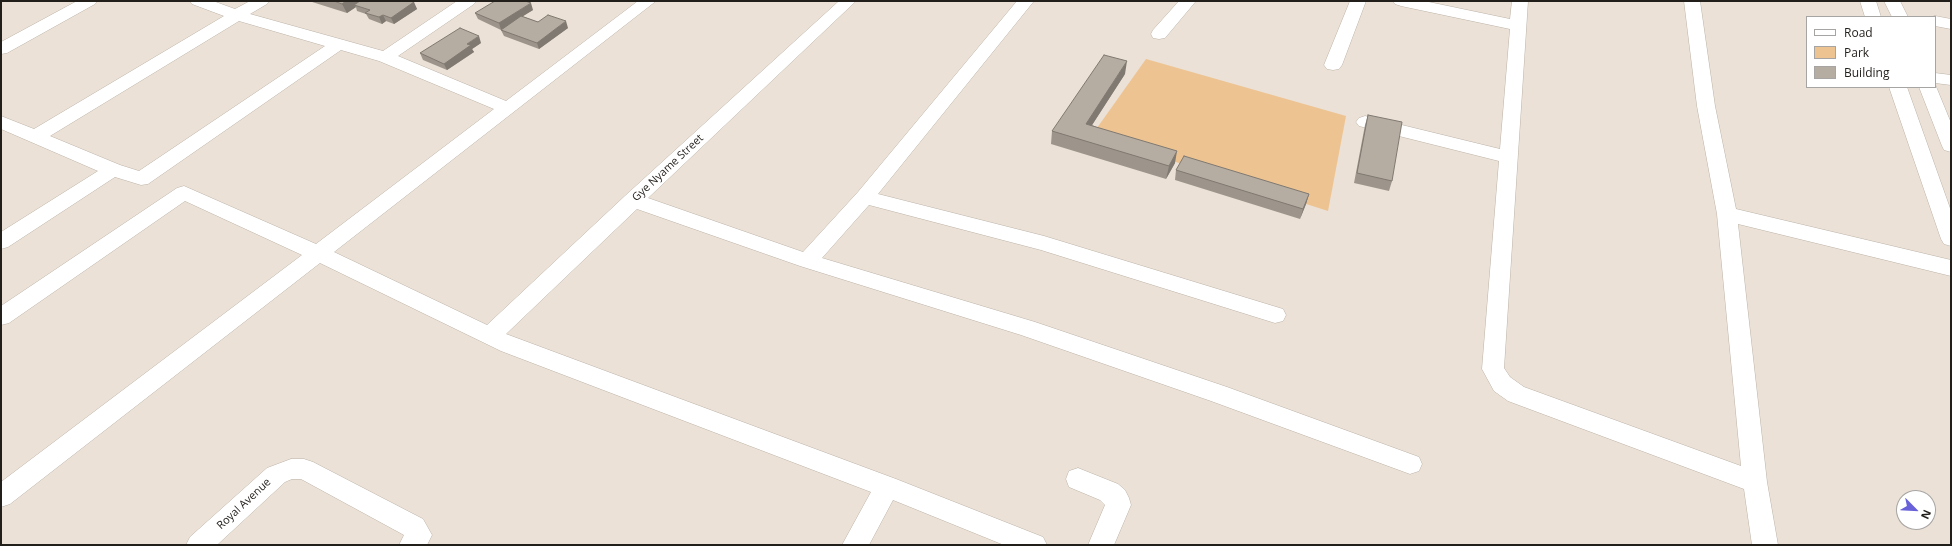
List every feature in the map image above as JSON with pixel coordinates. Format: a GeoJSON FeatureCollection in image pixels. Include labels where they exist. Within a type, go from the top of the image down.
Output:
{"type":"FeatureCollection","features":[{"type":"Feature","properties":{"kind":"street"},"geometry":{"type":"LineString","coordinates":[[1,49],[89,1]]}},
{"type":"Feature","properties":{"kind":"street"},"geometry":{"type":"LineString","coordinates":[[198,1],[235,15],[385,57],[507,108]]}},
{"type":"Feature","properties":{"kind":"street"},"geometry":{"type":"LineString","coordinates":[[34,137],[260,1]]}},
{"type":"Feature","properties":{"kind":"street"},"geometry":{"type":"LineString","coordinates":[[385,57],[468,1]]}},
{"type":"Feature","properties":{"kind":"street"},"geometry":{"type":"LineString","coordinates":[[1,496],[648,1]]}},
{"type":"Feature","properties":{"kind":"street","name":"Gye Nyame Street"},"geometry":{"type":"LineString","coordinates":[[490,336],[633,200],[848,1]]}},
{"type":"Feature","properties":{"kind":"street"},"geometry":{"type":"LineString","coordinates":[[807,261],[865,197],[1026,1]]}},
{"type":"Feature","properties":{"kind":"street"},"geometry":{"type":"LineString","coordinates":[[1159,34],[1188,1]]}},
{"type":"Feature","properties":{"kind":"street"},"geometry":{"type":"LineString","coordinates":[[1333,65],[1358,1]]}},
{"type":"Feature","properties":{"kind":"street"},"geometry":{"type":"LineString","coordinates":[[1401,1],[1519,26]]}},
{"type":"Feature","properties":{"kind":"street"},"geometry":{"type":"LineString","coordinates":[[1520,1],[1493,369],[1502,384],[1516,394],[1755,482]]}},
{"type":"Feature","properties":{"kind":"street"},"geometry":{"type":"LineString","coordinates":[[1692,1],[1706,106],[1727,214],[1755,482],[1766,545]]}},
{"type":"Feature","properties":{"kind":"street"},"geometry":{"type":"LineString","coordinates":[[1868,1],[1873,16]]}},
{"type":"Feature","properties":{"kind":"street"},"geometry":{"type":"LineString","coordinates":[[1936,21],[1951,24]]}},
{"type":"Feature","properties":{"kind":"street"},"geometry":{"type":"LineString","coordinates":[[1,122],[113,170],[141,179],[339,44]]}},
{"type":"Feature","properties":{"kind":"street"},"geometry":{"type":"LineString","coordinates":[[1936,78],[1951,80]]}},
{"type":"Feature","properties":{"kind":"street"},"geometry":{"type":"LineString","coordinates":[[1898,88],[1951,239]]}},
{"type":"Feature","properties":{"kind":"street"},"geometry":{"type":"LineString","coordinates":[[1928,88],[1951,146]]}},
{"type":"Feature","properties":{"kind":"street"},"geometry":{"type":"LineString","coordinates":[[1365,122],[1509,157]]}},
{"type":"Feature","properties":{"kind":"street"},"geometry":{"type":"LineString","coordinates":[[1,242],[113,170]]}},
{"type":"Feature","properties":{"kind":"street"},"geometry":{"type":"LineString","coordinates":[[1,317],[184,193],[318,253],[490,336],[887,487],[1034,545]]}},
{"type":"Feature","properties":{"kind":"street"},"geometry":{"type":"LineString","coordinates":[[865,197],[1044,243],[1275,315]]}},
{"type":"Feature","properties":{"kind":"street"},"geometry":{"type":"LineString","coordinates":[[633,200],[807,261],[1027,328],[1220,394],[1410,464]]}},
{"type":"Feature","properties":{"kind":"street"},"geometry":{"type":"LineString","coordinates":[[1727,214],[1951,268]]}},
{"type":"Feature","properties":{"kind":"street","name":"Royal Avenue"},"geometry":{"type":"LineString","coordinates":[[200,545],[276,475],[291,469],[304,469],[414,527],[418,535],[412,545]]}},
{"type":"Feature","properties":{"kind":"street"},"geometry":{"type":"LineString","coordinates":[[1078,479],[1109,492],[1116,498],[1118,505],[1101,545]]}},
{"type":"Feature","properties":{"kind":"street"},"geometry":{"type":"LineString","coordinates":[[855,545],[887,487]]}},
{"type":"Feature","properties":{"kind":"green space"},"geometry":{"type":"Polygon","coordinates":[[[1146,59],[1346,116],[1328,211],[1092,135],[1146,59]]]}},
{"type":"Feature","properties":{"kind":"building"},"geometry":{"type":"Polygon","coordinates":[[[334,1],[346,1],[342,4],[334,1]]]}},
{"type":"Feature","properties":{"kind":"building"},"geometry":{"type":"Polygon","coordinates":[[[360,1],[414,2],[391,18],[383,15],[379,17],[365,13],[370,10],[354,5],[360,1]]]}},
{"type":"Feature","properties":{"kind":"building"},"geometry":{"type":"Polygon","coordinates":[[[495,1],[525,1],[531,3],[499,23],[475,13],[495,1]]]}},
{"type":"Feature","properties":{"kind":"building"},"geometry":{"type":"Polygon","coordinates":[[[548,15],[566,21],[537,43],[501,30],[521,16],[538,22],[548,15]]]}},
{"type":"Feature","properties":{"kind":"building"},"geometry":{"type":"Polygon","coordinates":[[[460,28],[479,36],[467,44],[471,45],[444,64],[420,53],[460,28]]]}},
{"type":"Feature","properties":{"kind":"building"},"geometry":{"type":"Polygon","coordinates":[[[1104,55],[1127,61],[1086,124],[1177,151],[1169,166],[1052,131],[1104,55]]]}},
{"type":"Feature","properties":{"kind":"building"},"geometry":{"type":"Polygon","coordinates":[[[1368,115],[1402,122],[1392,181],[1357,173],[1368,115]]]}},
{"type":"Feature","properties":{"kind":"building"},"geometry":{"type":"Polygon","coordinates":[[[1184,156],[1309,194],[1303,209],[1176,170],[1184,156]]]}}]}
